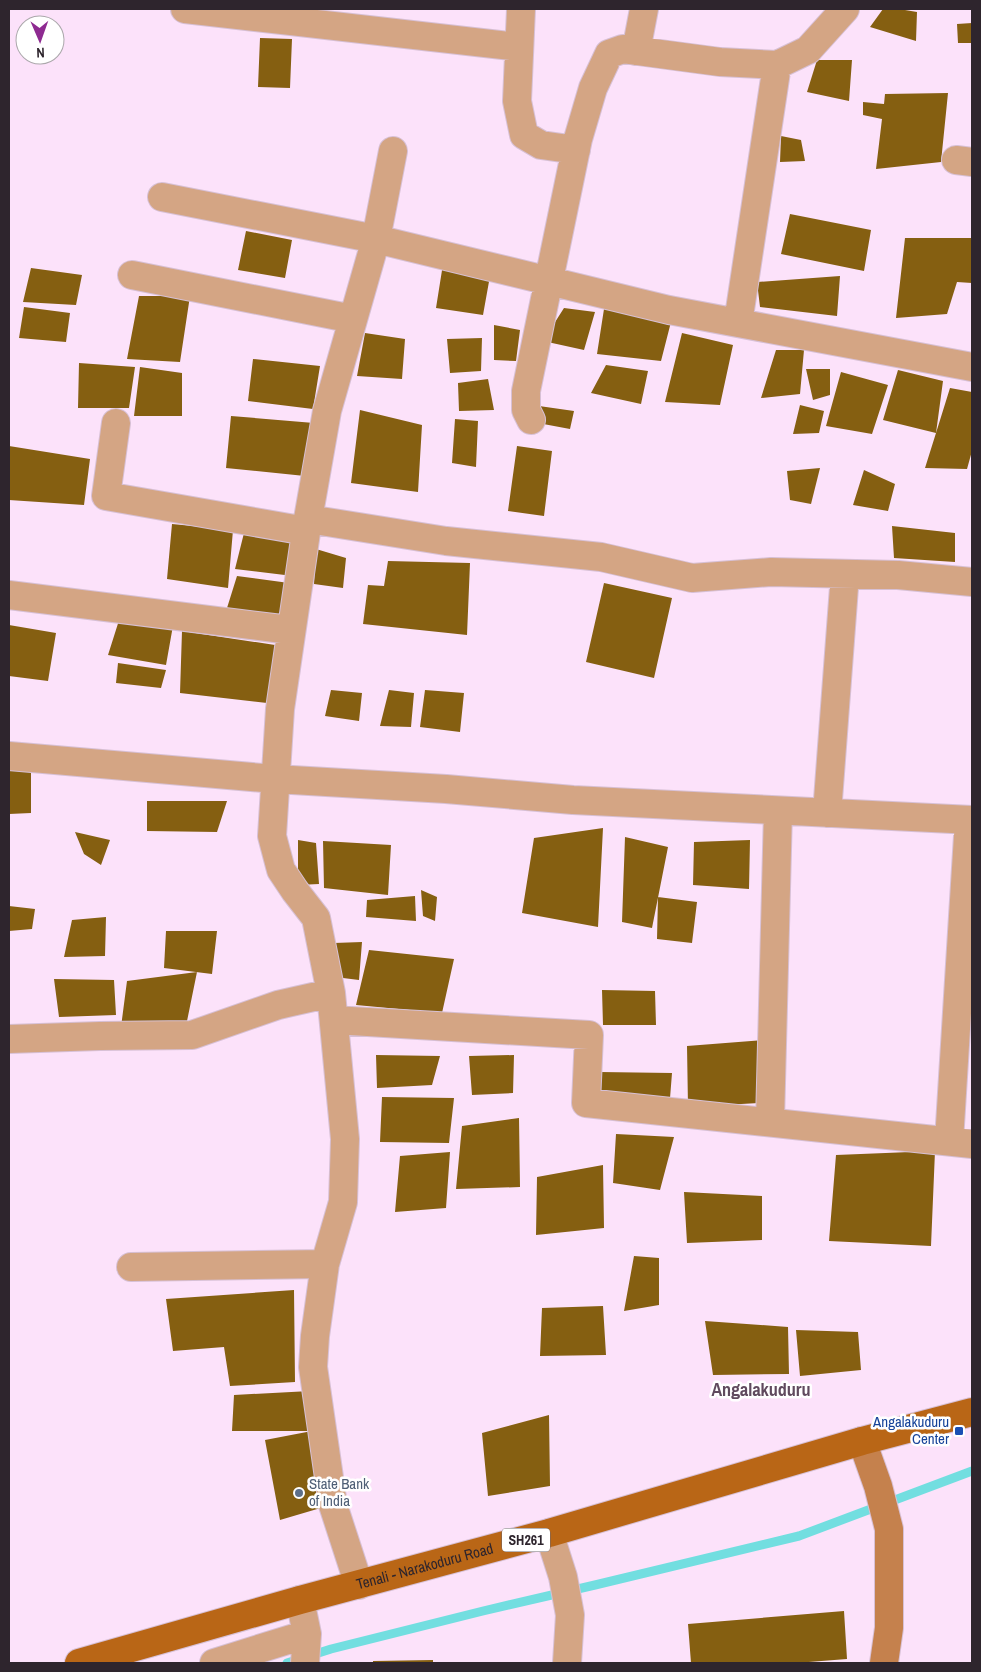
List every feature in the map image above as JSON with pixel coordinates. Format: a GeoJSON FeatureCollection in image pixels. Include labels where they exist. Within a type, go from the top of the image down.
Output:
{"type":"FeatureCollection","features":[{"type":"Feature","properties":{"kind":"main road","name":"Tenali - Narakoduru Road"},"geometry":{"type":"LineString","coordinates":[[79,1663],[300,1600],[549,1533],[972,1412]]}},
{"type":"Feature","properties":{"kind":"main road"},"geometry":{"type":"LineString","coordinates":[[862,1442],[878,1486],[889,1530],[889,1628],[884,1663]]}},
{"type":"Feature","properties":{"kind":"street"},"geometry":{"type":"LineString","coordinates":[[185,9],[519,47]]}},
{"type":"Feature","properties":{"kind":"street"},"geometry":{"type":"LineString","coordinates":[[521,9],[517,102],[524,135],[542,145],[576,150]]}},
{"type":"Feature","properties":{"kind":"street"},"geometry":{"type":"LineString","coordinates":[[636,50],[644,9]]}},
{"type":"Feature","properties":{"kind":"street"},"geometry":{"type":"LineString","coordinates":[[531,420],[526,410],[526,391],[576,150],[593,88],[609,54],[622,48],[720,62],[777,65],[808,50],[845,9]]}},
{"type":"Feature","properties":{"kind":"street"},"geometry":{"type":"LineString","coordinates":[[738,324],[777,65]]}},
{"type":"Feature","properties":{"kind":"street"},"geometry":{"type":"LineString","coordinates":[[359,1585],[333,1505],[313,1367],[314,1336],[325,1264],[343,1202],[345,1139],[331,992],[316,918],[281,870],[272,836],[280,709],[290,630],[307,525],[327,411],[376,239],[392,150]]}},
{"type":"Feature","properties":{"kind":"street"},"geometry":{"type":"LineString","coordinates":[[162,197],[376,239],[669,310],[972,367]]}},
{"type":"Feature","properties":{"kind":"street"},"geometry":{"type":"LineString","coordinates":[[132,275],[353,319]]}},
{"type":"Feature","properties":{"kind":"street"},"geometry":{"type":"LineString","coordinates":[[116,423],[106,496],[307,525],[601,557],[692,578],[771,572],[898,575],[972,582]]}},
{"type":"Feature","properties":{"kind":"street"},"geometry":{"type":"LineString","coordinates":[[827,813],[845,574]]}},
{"type":"Feature","properties":{"kind":"street"},"geometry":{"type":"LineString","coordinates":[[9,595],[290,630]]}},
{"type":"Feature","properties":{"kind":"street"},"geometry":{"type":"LineString","coordinates":[[9,756],[275,779],[446,789],[583,801],[970,820],[960,1142],[586,1103],[589,1035],[334,1020]]}},
{"type":"Feature","properties":{"kind":"street"},"geometry":{"type":"LineString","coordinates":[[770,1122],[778,811]]}},
{"type":"Feature","properties":{"kind":"street"},"geometry":{"type":"LineString","coordinates":[[9,1039],[192,1035],[278,1005],[331,992]]}},
{"type":"Feature","properties":{"kind":"street"},"geometry":{"type":"LineString","coordinates":[[132,1267],[325,1264]]}},
{"type":"Feature","properties":{"kind":"street"},"geometry":{"type":"LineString","coordinates":[[549,1533],[563,1576],[570,1615],[567,1663]]}},
{"type":"Feature","properties":{"kind":"street"},"geometry":{"type":"LineString","coordinates":[[214,1663],[307,1646],[300,1600]]}},
{"type":"Feature","properties":{"kind":"building"},"geometry":{"type":"Polygon","coordinates":[[[883,9],[917,12],[916,41],[870,27],[883,9]]]}},
{"type":"Feature","properties":{"kind":"building"},"geometry":{"type":"Polygon","coordinates":[[[972,23],[972,43],[958,43],[957,24],[972,23]]]}},
{"type":"Feature","properties":{"kind":"building"},"geometry":{"type":"Polygon","coordinates":[[[260,38],[292,39],[290,88],[258,87],[260,38]]]}},
{"type":"Feature","properties":{"kind":"building"},"geometry":{"type":"Polygon","coordinates":[[[817,60],[852,60],[849,101],[807,92],[817,60]]]}},
{"type":"Feature","properties":{"kind":"building"},"geometry":{"type":"Polygon","coordinates":[[[948,93],[941,162],[876,169],[882,119],[863,115],[863,102],[884,104],[885,94],[948,93]]]}},
{"type":"Feature","properties":{"kind":"building"},"geometry":{"type":"Polygon","coordinates":[[[781,136],[801,140],[805,161],[780,162],[781,136]]]}},
{"type":"Feature","properties":{"kind":"building"},"geometry":{"type":"Polygon","coordinates":[[[790,214],[871,230],[864,271],[781,254],[790,214]]]}},
{"type":"Feature","properties":{"kind":"building"},"geometry":{"type":"Polygon","coordinates":[[[246,231],[292,240],[285,278],[238,270],[246,231]]]}},
{"type":"Feature","properties":{"kind":"building"},"geometry":{"type":"Polygon","coordinates":[[[905,238],[972,238],[972,283],[957,282],[947,314],[896,318],[905,238]]]}},
{"type":"Feature","properties":{"kind":"building"},"geometry":{"type":"Polygon","coordinates":[[[443,264],[490,276],[483,315],[436,308],[443,264]]]}},
{"type":"Feature","properties":{"kind":"building"},"geometry":{"type":"Polygon","coordinates":[[[31,268],[82,275],[76,305],[23,302],[31,268]]]}},
{"type":"Feature","properties":{"kind":"building"},"geometry":{"type":"Polygon","coordinates":[[[840,276],[837,316],[760,307],[757,282],[840,276]]]}},
{"type":"Feature","properties":{"kind":"building"},"geometry":{"type":"Polygon","coordinates":[[[139,296],[190,296],[180,362],[127,359],[139,296]]]}},
{"type":"Feature","properties":{"kind":"building"},"geometry":{"type":"Polygon","coordinates":[[[24,307],[70,313],[66,342],[19,338],[24,307]]]}},
{"type":"Feature","properties":{"kind":"building"},"geometry":{"type":"Polygon","coordinates":[[[564,308],[595,312],[584,350],[543,341],[564,308]]]}},
{"type":"Feature","properties":{"kind":"building"},"geometry":{"type":"Polygon","coordinates":[[[604,309],[672,318],[661,361],[597,354],[604,309]]]}},
{"type":"Feature","properties":{"kind":"building"},"geometry":{"type":"Polygon","coordinates":[[[494,325],[520,330],[516,361],[494,360],[494,325]]]}},
{"type":"Feature","properties":{"kind":"building"},"geometry":{"type":"Polygon","coordinates":[[[365,333],[405,339],[402,379],[357,376],[365,333]]]}},
{"type":"Feature","properties":{"kind":"building"},"geometry":{"type":"Polygon","coordinates":[[[682,333],[733,345],[720,405],[665,402],[682,333]]]}},
{"type":"Feature","properties":{"kind":"building"},"geometry":{"type":"Polygon","coordinates":[[[482,338],[481,371],[450,373],[447,339],[482,338]]]}},
{"type":"Feature","properties":{"kind":"building"},"geometry":{"type":"Polygon","coordinates":[[[776,350],[804,350],[800,394],[761,398],[776,350]]]}},
{"type":"Feature","properties":{"kind":"building"},"geometry":{"type":"Polygon","coordinates":[[[253,359],[320,366],[313,409],[248,401],[253,359]]]}},
{"type":"Feature","properties":{"kind":"building"},"geometry":{"type":"Polygon","coordinates":[[[79,363],[135,367],[129,408],[78,408],[79,363]]]}},
{"type":"Feature","properties":{"kind":"building"},"geometry":{"type":"Polygon","coordinates":[[[606,365],[648,371],[641,404],[591,393],[606,365]]]}},
{"type":"Feature","properties":{"kind":"building"},"geometry":{"type":"Polygon","coordinates":[[[140,367],[182,373],[182,416],[134,416],[140,367]]]}},
{"type":"Feature","properties":{"kind":"building"},"geometry":{"type":"Polygon","coordinates":[[[806,369],[830,369],[830,395],[813,400],[806,369]]]}},
{"type":"Feature","properties":{"kind":"building"},"geometry":{"type":"Polygon","coordinates":[[[898,370],[943,381],[936,433],[883,420],[898,370]]]}},
{"type":"Feature","properties":{"kind":"building"},"geometry":{"type":"Polygon","coordinates":[[[841,372],[888,385],[872,434],[826,426],[841,372]]]}},
{"type":"Feature","properties":{"kind":"building"},"geometry":{"type":"Polygon","coordinates":[[[488,379],[494,410],[459,411],[458,383],[488,379]]]}},
{"type":"Feature","properties":{"kind":"building"},"geometry":{"type":"Polygon","coordinates":[[[950,388],[972,392],[972,451],[967,469],[925,468],[950,388]]]}},
{"type":"Feature","properties":{"kind":"building"},"geometry":{"type":"Polygon","coordinates":[[[800,405],[824,411],[819,433],[793,434],[800,405]]]}},
{"type":"Feature","properties":{"kind":"building"},"geometry":{"type":"Polygon","coordinates":[[[539,406],[574,411],[570,429],[538,423],[539,406]]]}},
{"type":"Feature","properties":{"kind":"building"},"geometry":{"type":"Polygon","coordinates":[[[360,410],[422,425],[418,492],[351,483],[360,410]]]}},
{"type":"Feature","properties":{"kind":"building"},"geometry":{"type":"Polygon","coordinates":[[[231,416],[314,423],[305,476],[226,468],[231,416]]]}},
{"type":"Feature","properties":{"kind":"building"},"geometry":{"type":"Polygon","coordinates":[[[455,419],[478,421],[476,467],[452,463],[455,419]]]}},
{"type":"Feature","properties":{"kind":"building"},"geometry":{"type":"Polygon","coordinates":[[[9,446],[90,459],[84,505],[9,500],[9,446]]]}},
{"type":"Feature","properties":{"kind":"building"},"geometry":{"type":"Polygon","coordinates":[[[517,446],[552,451],[544,516],[508,511],[517,446]]]}},
{"type":"Feature","properties":{"kind":"building"},"geometry":{"type":"Polygon","coordinates":[[[820,468],[811,504],[790,500],[787,471],[820,468]]]}},
{"type":"Feature","properties":{"kind":"building"},"geometry":{"type":"Polygon","coordinates":[[[864,470],[895,484],[888,511],[853,505],[864,470]]]}},
{"type":"Feature","properties":{"kind":"building"},"geometry":{"type":"Polygon","coordinates":[[[172,524],[233,530],[228,588],[167,579],[172,524]]]}},
{"type":"Feature","properties":{"kind":"building"},"geometry":{"type":"Polygon","coordinates":[[[892,526],[955,533],[955,562],[894,558],[892,526]]]}},
{"type":"Feature","properties":{"kind":"building"},"geometry":{"type":"Polygon","coordinates":[[[300,530],[293,576],[235,569],[244,533],[300,530]]]}},
{"type":"Feature","properties":{"kind":"building"},"geometry":{"type":"Polygon","coordinates":[[[316,549],[346,558],[343,588],[314,584],[316,549]]]}},
{"type":"Feature","properties":{"kind":"building"},"geometry":{"type":"Polygon","coordinates":[[[388,561],[470,563],[467,635],[363,624],[368,585],[384,586],[388,561]]]}},
{"type":"Feature","properties":{"kind":"building"},"geometry":{"type":"Polygon","coordinates":[[[237,576],[289,583],[283,616],[227,608],[237,576]]]}},
{"type":"Feature","properties":{"kind":"building"},"geometry":{"type":"Polygon","coordinates":[[[604,583],[672,598],[654,678],[586,662],[604,583]]]}},
{"type":"Feature","properties":{"kind":"building"},"geometry":{"type":"Polygon","coordinates":[[[121,614],[174,620],[166,665],[108,655],[121,614]]]}},
{"type":"Feature","properties":{"kind":"building"},"geometry":{"type":"Polygon","coordinates":[[[9,625],[56,633],[48,681],[9,676],[9,625]]]}},
{"type":"Feature","properties":{"kind":"building"},"geometry":{"type":"Polygon","coordinates":[[[182,631],[275,645],[267,703],[180,693],[182,631]]]}},
{"type":"Feature","properties":{"kind":"building"},"geometry":{"type":"Polygon","coordinates":[[[118,663],[166,670],[161,688],[116,683],[118,663]]]}},
{"type":"Feature","properties":{"kind":"building"},"geometry":{"type":"Polygon","coordinates":[[[331,690],[362,693],[359,721],[325,716],[331,690]]]}},
{"type":"Feature","properties":{"kind":"building"},"geometry":{"type":"Polygon","coordinates":[[[389,690],[414,693],[411,727],[380,726],[389,690]]]}},
{"type":"Feature","properties":{"kind":"building"},"geometry":{"type":"Polygon","coordinates":[[[425,690],[464,693],[460,732],[420,727],[425,690]]]}},
{"type":"Feature","properties":{"kind":"building"},"geometry":{"type":"Polygon","coordinates":[[[9,767],[31,768],[31,813],[9,814],[9,767]]]}},
{"type":"Feature","properties":{"kind":"building"},"geometry":{"type":"Polygon","coordinates":[[[147,801],[227,801],[217,832],[147,831],[147,801]]]}},
{"type":"Feature","properties":{"kind":"building"},"geometry":{"type":"Polygon","coordinates":[[[603,828],[598,927],[522,913],[534,838],[603,828]]]}},
{"type":"Feature","properties":{"kind":"building"},"geometry":{"type":"Polygon","coordinates":[[[75,832],[110,840],[101,865],[84,854],[75,832]]]}},
{"type":"Feature","properties":{"kind":"building"},"geometry":{"type":"Polygon","coordinates":[[[625,837],[668,847],[652,928],[622,922],[625,837]]]}},
{"type":"Feature","properties":{"kind":"building"},"geometry":{"type":"Polygon","coordinates":[[[298,840],[316,843],[319,884],[298,885],[298,840]]]}},
{"type":"Feature","properties":{"kind":"building"},"geometry":{"type":"Polygon","coordinates":[[[750,840],[749,889],[693,885],[694,842],[750,840]]]}},
{"type":"Feature","properties":{"kind":"building"},"geometry":{"type":"Polygon","coordinates":[[[323,841],[391,845],[388,895],[324,888],[323,841]]]}},
{"type":"Feature","properties":{"kind":"building"},"geometry":{"type":"Polygon","coordinates":[[[421,890],[437,897],[435,921],[423,916],[421,890]]]}},
{"type":"Feature","properties":{"kind":"building"},"geometry":{"type":"Polygon","coordinates":[[[415,896],[416,921],[366,917],[367,900],[415,896]]]}},
{"type":"Feature","properties":{"kind":"building"},"geometry":{"type":"Polygon","coordinates":[[[658,897],[697,902],[692,943],[657,939],[658,897]]]}},
{"type":"Feature","properties":{"kind":"building"},"geometry":{"type":"Polygon","coordinates":[[[9,906],[35,909],[32,929],[9,931],[9,906]]]}},
{"type":"Feature","properties":{"kind":"building"},"geometry":{"type":"Polygon","coordinates":[[[106,917],[105,956],[64,957],[72,920],[106,917]]]}},
{"type":"Feature","properties":{"kind":"building"},"geometry":{"type":"Polygon","coordinates":[[[166,931],[217,931],[212,974],[164,968],[166,931]]]}},
{"type":"Feature","properties":{"kind":"building"},"geometry":{"type":"Polygon","coordinates":[[[362,942],[359,980],[335,977],[334,943],[362,942]]]}},
{"type":"Feature","properties":{"kind":"building"},"geometry":{"type":"Polygon","coordinates":[[[369,950],[454,959],[442,1013],[356,1005],[369,950]]]}},
{"type":"Feature","properties":{"kind":"building"},"geometry":{"type":"Polygon","coordinates":[[[197,972],[186,1026],[121,1027],[127,981],[197,972]]]}},
{"type":"Feature","properties":{"kind":"building"},"geometry":{"type":"Polygon","coordinates":[[[54,979],[114,980],[116,1015],[59,1017],[54,979]]]}},
{"type":"Feature","properties":{"kind":"building"},"geometry":{"type":"Polygon","coordinates":[[[602,990],[655,991],[656,1025],[603,1025],[602,990]]]}},
{"type":"Feature","properties":{"kind":"building"},"geometry":{"type":"Polygon","coordinates":[[[764,1040],[759,1103],[688,1107],[687,1046],[764,1040]]]}},
{"type":"Feature","properties":{"kind":"building"},"geometry":{"type":"Polygon","coordinates":[[[376,1055],[440,1056],[432,1085],[377,1088],[376,1055]]]}},
{"type":"Feature","properties":{"kind":"building"},"geometry":{"type":"Polygon","coordinates":[[[514,1055],[513,1093],[472,1095],[469,1056],[514,1055]]]}},
{"type":"Feature","properties":{"kind":"building"},"geometry":{"type":"Polygon","coordinates":[[[600,1072],[672,1073],[669,1111],[595,1098],[600,1072]]]}},
{"type":"Feature","properties":{"kind":"building"},"geometry":{"type":"Polygon","coordinates":[[[382,1097],[454,1098],[449,1143],[380,1142],[382,1097]]]}},
{"type":"Feature","properties":{"kind":"building"},"geometry":{"type":"Polygon","coordinates":[[[519,1118],[520,1187],[456,1189],[462,1126],[519,1118]]]}},
{"type":"Feature","properties":{"kind":"building"},"geometry":{"type":"Polygon","coordinates":[[[616,1134],[674,1137],[660,1190],[613,1183],[616,1134]]]}},
{"type":"Feature","properties":{"kind":"building"},"geometry":{"type":"Polygon","coordinates":[[[935,1151],[931,1246],[829,1241],[836,1155],[935,1151]]]}},
{"type":"Feature","properties":{"kind":"building"},"geometry":{"type":"Polygon","coordinates":[[[450,1152],[446,1208],[395,1212],[400,1156],[450,1152]]]}},
{"type":"Feature","properties":{"kind":"building"},"geometry":{"type":"Polygon","coordinates":[[[603,1165],[604,1228],[536,1235],[537,1177],[603,1165]]]}},
{"type":"Feature","properties":{"kind":"building"},"geometry":{"type":"Polygon","coordinates":[[[684,1192],[762,1196],[762,1240],[687,1243],[684,1192]]]}},
{"type":"Feature","properties":{"kind":"building"},"geometry":{"type":"Polygon","coordinates":[[[634,1256],[659,1258],[659,1305],[624,1311],[634,1256]]]}},
{"type":"Feature","properties":{"kind":"building"},"geometry":{"type":"Polygon","coordinates":[[[294,1290],[295,1382],[230,1386],[224,1347],[173,1351],[166,1299],[294,1290]]]}},
{"type":"Feature","properties":{"kind":"building"},"geometry":{"type":"Polygon","coordinates":[[[603,1306],[606,1355],[540,1356],[542,1308],[603,1306]]]}},
{"type":"Feature","properties":{"kind":"building"},"geometry":{"type":"Polygon","coordinates":[[[705,1321],[788,1327],[789,1374],[713,1375],[705,1321]]]}},
{"type":"Feature","properties":{"kind":"building"},"geometry":{"type":"Polygon","coordinates":[[[796,1330],[858,1332],[861,1370],[800,1376],[796,1330]]]}},
{"type":"Feature","properties":{"kind":"building"},"geometry":{"type":"Polygon","coordinates":[[[310,1391],[312,1431],[232,1431],[234,1395],[310,1391]]]}},
{"type":"Feature","properties":{"kind":"building"},"geometry":{"type":"Polygon","coordinates":[[[549,1415],[550,1486],[488,1496],[482,1433],[549,1415]]]}},
{"type":"Feature","properties":{"kind":"building"},"geometry":{"type":"Polygon","coordinates":[[[312,1431],[324,1507],[280,1520],[265,1440],[312,1431]]]}},
{"type":"Feature","properties":{"kind":"building"},"geometry":{"type":"Polygon","coordinates":[[[844,1611],[847,1659],[796,1663],[691,1663],[688,1624],[844,1611]]]}},
{"type":"Feature","properties":{"kind":"building"},"geometry":{"type":"Polygon","coordinates":[[[433,1660],[433,1663],[373,1663],[373,1661],[433,1660]]]}},
{"type":"Feature","properties":{"kind":"waterway"},"geometry":{"type":"LineString","coordinates":[[287,1663],[331,1649],[483,1611],[799,1536],[972,1471]]}},
{"type":"Feature","properties":{"kind":"place","name":"Angalakuduru Center"},"geometry":{"type":"Point","coordinates":[959,1431]}},
{"type":"Feature","properties":{"kind":"place","name":"State Bank of India"},"geometry":{"type":"Point","coordinates":[299,1493]}},
{"type":"Feature","properties":{"kind":"district","name":"Angalakuduru"},"geometry":{"type":"Point","coordinates":[761,1390]}}]}
